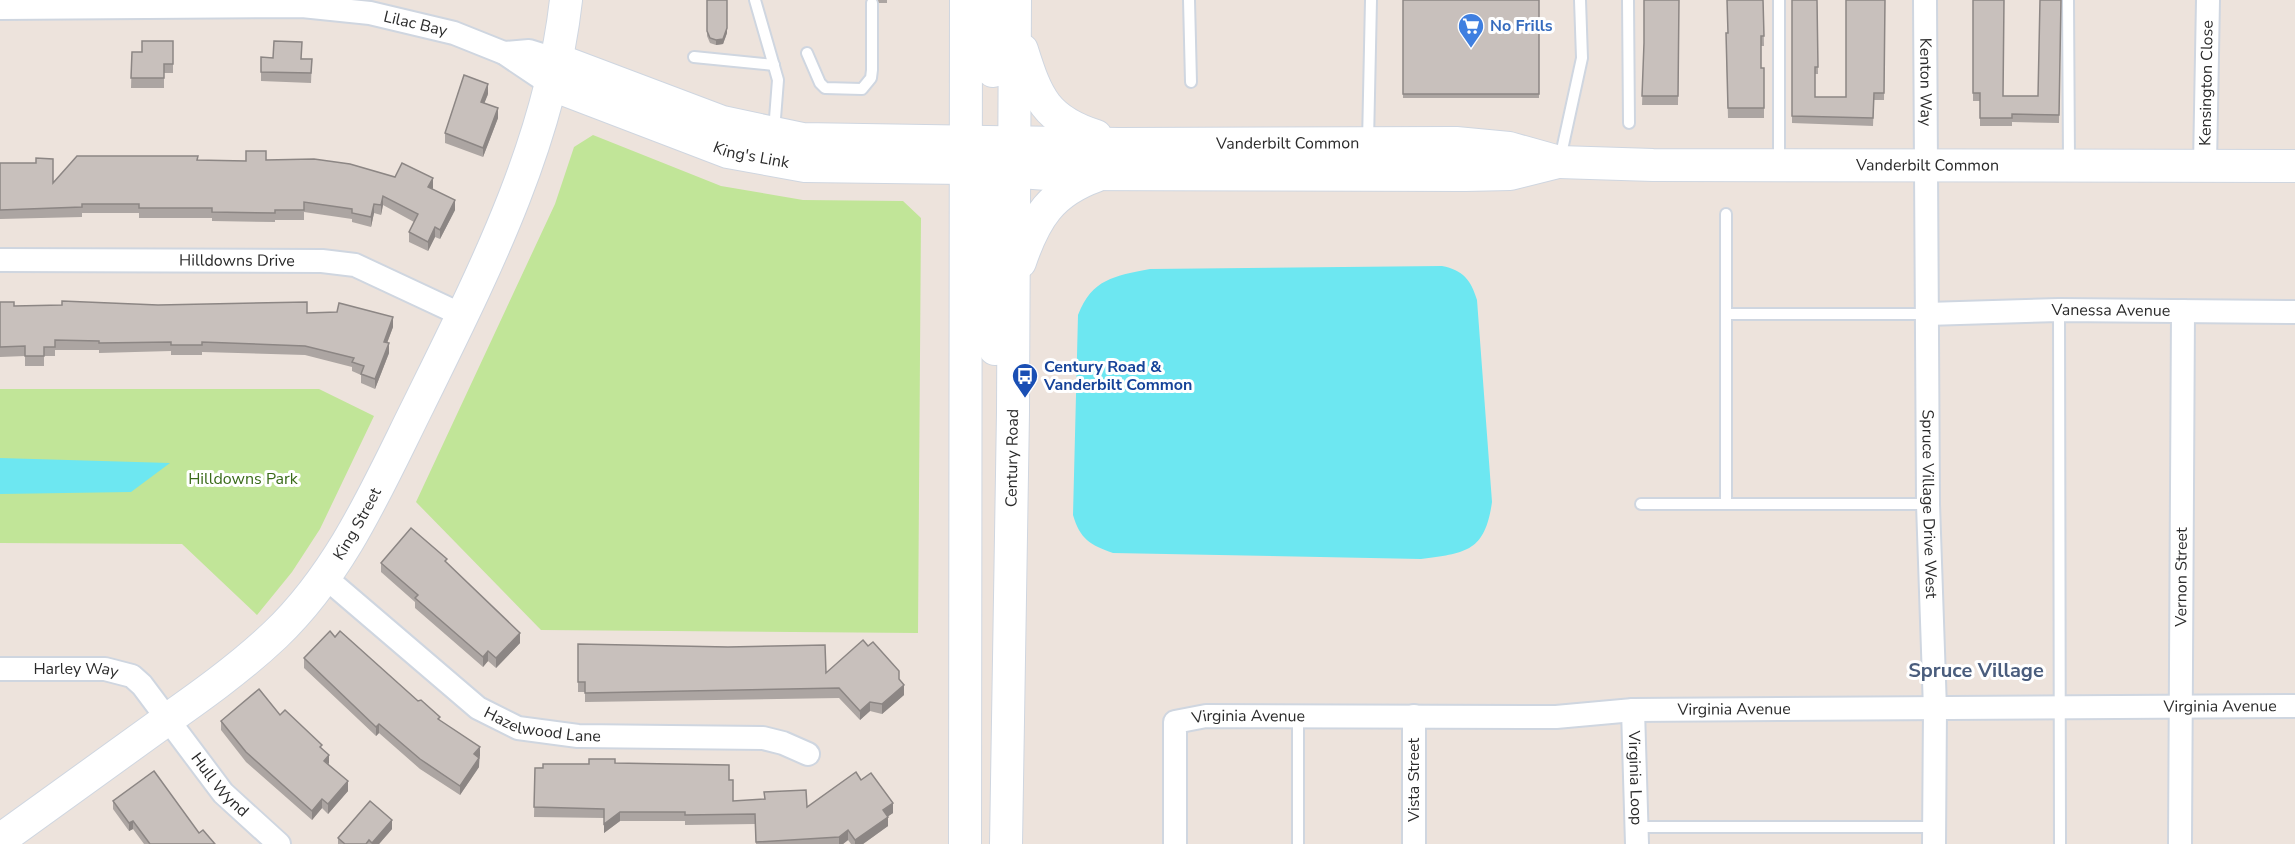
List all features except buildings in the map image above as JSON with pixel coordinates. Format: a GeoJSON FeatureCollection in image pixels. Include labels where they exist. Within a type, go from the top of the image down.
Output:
{"type":"FeatureCollection","features":[{"type":"Feature","properties":{"kind":"street","name":"King Street"},"geometry":{"type":"LineString","coordinates":[[0,840],[235,670],[275,635],[326,578],[360,522],[462,315],[514,199],[542,123],[566,0]]}},
{"type":"Feature","properties":{"kind":"street","name":"Century Road"},"geometry":{"type":"LineString","coordinates":[[966,0],[990,156],[1013,283],[1006,844]]}},
{"type":"Feature","properties":{"kind":"street"},"geometry":{"type":"LineString","coordinates":[[991,0],[993,122],[990,156],[989,283],[997,379],[1013,412]]}},
{"type":"Feature","properties":{"kind":"street","name":"Kenton Way"},"geometry":{"type":"LineString","coordinates":[[1925,0],[1925,165]]}},
{"type":"Feature","properties":{"kind":"street","name":"Kensington Close"},"geometry":{"type":"LineString","coordinates":[[2205,165],[2208,0]]}},
{"type":"Feature","properties":{"kind":"street","name":"Lilac Bay"},"geometry":{"type":"LineString","coordinates":[[0,8],[302,6],[336,9],[410,21],[454,33],[553,71]]}},
{"type":"Feature","properties":{"kind":"street","name":"Century Road"},"geometry":{"type":"LineString","coordinates":[[965,844],[990,156],[1015,12]]}},
{"type":"Feature","properties":{"kind":"street"},"geometry":{"type":"LineString","coordinates":[[1015,12],[1034,89],[1061,123],[1119,144]]}},
{"type":"Feature","properties":{"kind":"street","name":"King's Link"},"geometry":{"type":"LineString","coordinates":[[553,71],[722,122],[774,135],[990,156]]}},
{"type":"Feature","properties":{"kind":"street","name":"King's Link"},"geometry":{"type":"LineString","coordinates":[[553,71],[689,139],[769,162],[836,169],[990,156]]}},
{"type":"Feature","properties":{"kind":"street","name":"Vanderbilt Common"},"geometry":{"type":"LineString","coordinates":[[990,156],[1099,175],[1368,158],[1456,143],[1509,148],[1559,162],[1653,165],[2295,166]]}},
{"type":"Feature","properties":{"kind":"street","name":"Vanderbilt Common"},"geometry":{"type":"LineString","coordinates":[[990,156],[1119,144],[1368,158]]}},
{"type":"Feature","properties":{"kind":"street","name":"Spruce Village Drive West"},"geometry":{"type":"LineString","coordinates":[[1925,165],[1928,504],[1935,709],[1934,835]]}},
{"type":"Feature","properties":{"kind":"street"},"geometry":{"type":"LineString","coordinates":[[1013,283],[1031,230],[1040,215],[1073,184],[1099,175]]}},
{"type":"Feature","properties":{"kind":"street","name":"Hilldowns Drive"},"geometry":{"type":"LineString","coordinates":[[0,260],[322,261],[355,265],[462,315]]}},
{"type":"Feature","properties":{"kind":"street","name":"Vanessa Avenue"},"geometry":{"type":"LineString","coordinates":[[1927,314],[2059,310],[2295,312]]}},
{"type":"Feature","properties":{"kind":"street","name":"Vernon Street"},"geometry":{"type":"LineString","coordinates":[[2180,844],[2183,311]]}},
{"type":"Feature","properties":{"kind":"street","name":"Hazelwood Lane"},"geometry":{"type":"LineString","coordinates":[[326,578],[478,708],[518,728],[578,736],[763,738],[807,754]]}},
{"type":"Feature","properties":{"kind":"street","name":"Harley Way"},"geometry":{"type":"LineString","coordinates":[[0,669],[119,671],[132,676],[142,685],[168,719]]}},
{"type":"Feature","properties":{"kind":"street","name":"Virginia Avenue"},"geometry":{"type":"LineString","coordinates":[[1175,844],[1175,722],[1206,716],[1556,717],[1633,710],[2295,706]]}},
{"type":"Feature","properties":{"kind":"street","name":"Virginia Loop"},"geometry":{"type":"LineString","coordinates":[[1633,710],[1637,836]]}},
{"type":"Feature","properties":{"kind":"street","name":"Vista Street"},"geometry":{"type":"LineString","coordinates":[[1414,716],[1414,844]]}},
{"type":"Feature","properties":{"kind":"street","name":"Hull Wynd"},"geometry":{"type":"LineString","coordinates":[[168,719],[223,793],[279,844]]}},
{"type":"Feature","properties":{"kind":"lane"},"geometry":{"type":"LineString","coordinates":[[755,0],[778,80],[774,135]]}},
{"type":"Feature","properties":{"kind":"lane"},"geometry":{"type":"LineString","coordinates":[[1189,0],[1191,82]]}},
{"type":"Feature","properties":{"kind":"lane"},"geometry":{"type":"LineString","coordinates":[[1368,158],[1371,0]]}},
{"type":"Feature","properties":{"kind":"lane"},"geometry":{"type":"LineString","coordinates":[[1559,162],[1582,58],[1580,0]]}},
{"type":"Feature","properties":{"kind":"lane"},"geometry":{"type":"LineString","coordinates":[[1628,0],[1629,123]]}},
{"type":"Feature","properties":{"kind":"lane"},"geometry":{"type":"LineString","coordinates":[[1779,0],[1779,165]]}},
{"type":"Feature","properties":{"kind":"lane"},"geometry":{"type":"LineString","coordinates":[[2068,0],[2069,165]]}},
{"type":"Feature","properties":{"kind":"lane"},"geometry":{"type":"LineString","coordinates":[[807,53],[820,83],[825,88],[862,89],[871,78],[872,70],[872,3]]}},
{"type":"Feature","properties":{"kind":"lane"},"geometry":{"type":"LineString","coordinates":[[694,57],[774,65]]}},
{"type":"Feature","properties":{"kind":"lane"},"geometry":{"type":"LineString","coordinates":[[1726,214],[1726,502]]}},
{"type":"Feature","properties":{"kind":"lane"},"geometry":{"type":"LineString","coordinates":[[2059,310],[2060,844]]}},
{"type":"Feature","properties":{"kind":"lane"},"geometry":{"type":"LineString","coordinates":[[1727,314],[1927,314]]}},
{"type":"Feature","properties":{"kind":"lane"},"geometry":{"type":"LineString","coordinates":[[1641,504],[1726,502],[1928,504]]}},
{"type":"Feature","properties":{"kind":"lane"},"geometry":{"type":"LineString","coordinates":[[1298,716],[1298,844]]}},
{"type":"Feature","properties":{"kind":"lane"},"geometry":{"type":"LineString","coordinates":[[1637,836],[1934,835]]}},
{"type":"Feature","properties":{"kind":"green space"},"geometry":{"type":"Polygon","coordinates":[[[593,135],[721,186],[803,200],[903,201],[921,218],[918,633],[541,630],[416,502],[555,204],[574,147],[593,135]]]}},
{"type":"Feature","properties":{"kind":"green space","name":"Hilldowns Park"},"geometry":{"type":"Polygon","coordinates":[[[0,389],[319,389],[374,416],[320,529],[292,572],[257,615],[182,544],[0,543],[0,389]]]}},
{"type":"Feature","properties":{"kind":"water"},"geometry":{"type":"Polygon","coordinates":[[[1442,266],[1461,273],[1472,287],[1477,300],[1492,502],[1484,531],[1471,547],[1450,555],[1421,559],[1113,553],[1092,544],[1079,530],[1073,515],[1078,315],[1097,286],[1115,277],[1150,269],[1442,266]]]}},
{"type":"Feature","properties":{"kind":"water"},"geometry":{"type":"Polygon","coordinates":[[[0,458],[170,463],[131,492],[0,494],[0,458]]]}},
{"type":"Feature","properties":{"kind":"place","name":"No Frills"},"geometry":{"type":"Point","coordinates":[1471,49]}},
{"type":"Feature","properties":{"kind":"place","name":"Century Road & Vanderbilt Common"},"geometry":{"type":"Point","coordinates":[1025,399]}},
{"type":"Feature","properties":{"kind":"district","name":"Spruce Village"},"geometry":{"type":"Point","coordinates":[1976,670]}}]}
